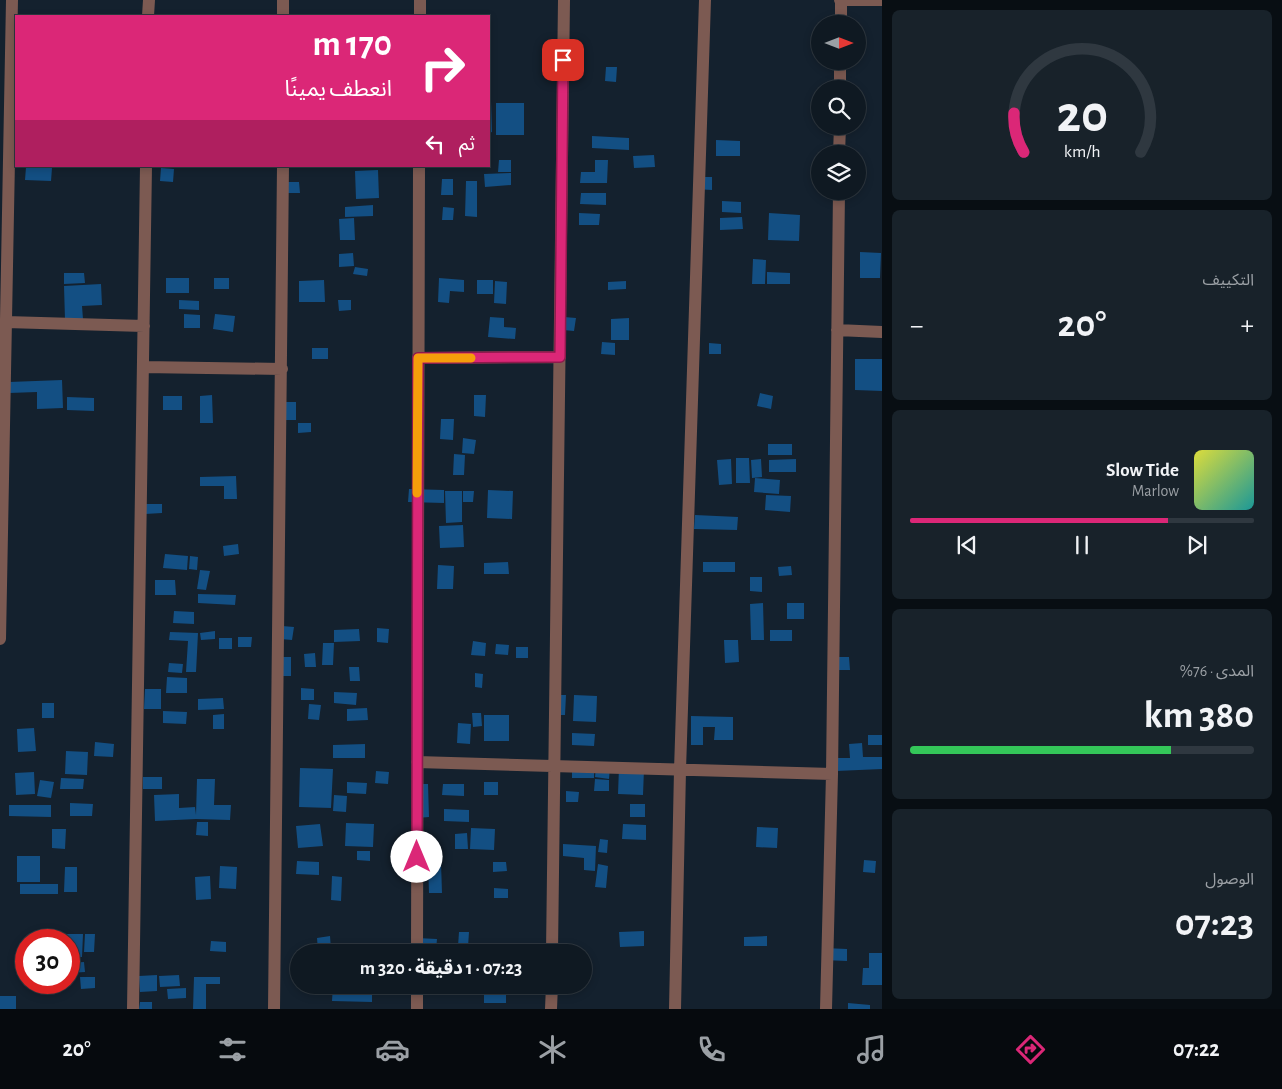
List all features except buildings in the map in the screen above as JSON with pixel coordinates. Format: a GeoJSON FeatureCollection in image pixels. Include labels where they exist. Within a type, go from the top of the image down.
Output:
{"type":"FeatureCollection","features":[{"type":"Feature","properties":{"kind":"street"},"geometry":{"type":"LineString","coordinates":[[0,639],[12,0]]}},
{"type":"Feature","properties":{"kind":"street"},"geometry":{"type":"LineString","coordinates":[[148,15],[149,0]]}},
{"type":"Feature","properties":{"kind":"street"},"geometry":{"type":"LineString","coordinates":[[283,15],[284,0]]}},
{"type":"Feature","properties":{"kind":"street"},"geometry":{"type":"LineString","coordinates":[[420,0],[420,15]]}},
{"type":"Feature","properties":{"kind":"street"},"geometry":{"type":"LineString","coordinates":[[552,944],[564,0]]}},
{"type":"Feature","properties":{"kind":"street"},"geometry":{"type":"LineString","coordinates":[[675,1009],[680,770],[705,0]]}},
{"type":"Feature","properties":{"kind":"street"},"geometry":{"type":"LineString","coordinates":[[841,15],[841,0],[882,0]]}},
{"type":"Feature","properties":{"kind":"street"},"geometry":{"type":"LineString","coordinates":[[133,1009],[146,167]]}},
{"type":"Feature","properties":{"kind":"street"},"geometry":{"type":"LineString","coordinates":[[274,1009],[283,167]]}},
{"type":"Feature","properties":{"kind":"street"},"geometry":{"type":"LineString","coordinates":[[417,944],[419,167]]}},
{"type":"Feature","properties":{"kind":"street"},"geometry":{"type":"LineString","coordinates":[[826,1009],[832,774],[839,200]]}},
{"type":"Feature","properties":{"kind":"street"},"geometry":{"type":"LineString","coordinates":[[6,322],[144,326]]}},
{"type":"Feature","properties":{"kind":"street"},"geometry":{"type":"LineString","coordinates":[[837,330],[882,332]]}},
{"type":"Feature","properties":{"kind":"street"},"geometry":{"type":"LineString","coordinates":[[418,358],[560,357]]}},
{"type":"Feature","properties":{"kind":"street"},"geometry":{"type":"LineString","coordinates":[[143,367],[282,369]]}},
{"type":"Feature","properties":{"kind":"street"},"geometry":{"type":"LineString","coordinates":[[416,762],[832,774]]}},
{"type":"Feature","properties":{"kind":"street"},"geometry":{"type":"LineString","coordinates":[[417,994],[417,1009]]}},
{"type":"Feature","properties":{"kind":"street"},"geometry":{"type":"LineString","coordinates":[[551,1009],[552,994]]}},
{"type":"Feature","properties":{"kind":"slow traffic"},"geometry":{"type":"LineString","coordinates":[[417,493],[418,358],[471,358]]}},
{"type":"Feature","properties":{"kind":"route"},"geometry":{"type":"LineString","coordinates":[[417,857],[418,358],[560,357],[563,60]]}}]}
